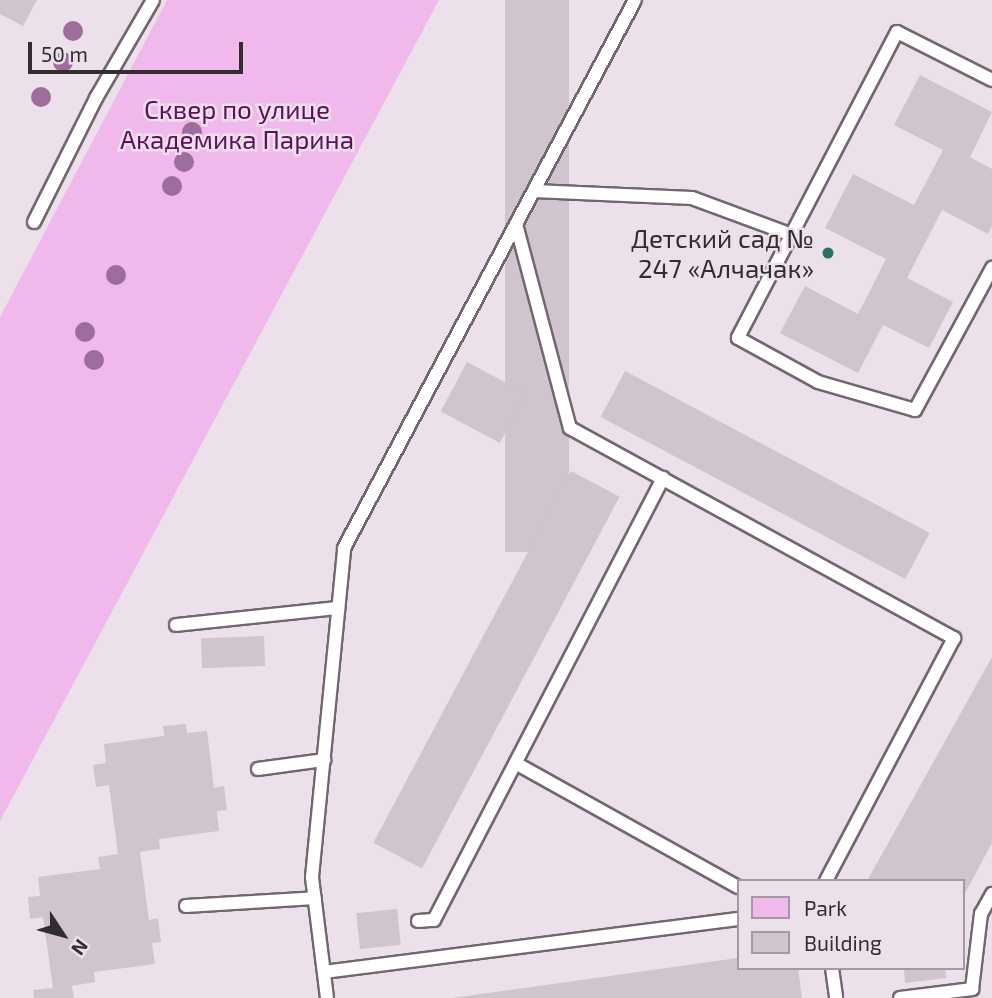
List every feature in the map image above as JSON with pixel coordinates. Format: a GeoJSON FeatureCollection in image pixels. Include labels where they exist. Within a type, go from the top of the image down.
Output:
{"type":"FeatureCollection","features":[{"type":"Feature","properties":{"kind":"lane"},"geometry":{"type":"LineString","coordinates":[[34,222],[96,98],[153,0]]}},
{"type":"Feature","properties":{"kind":"lane"},"geometry":{"type":"LineString","coordinates":[[327,998],[312,877],[344,548],[635,0]]}},
{"type":"Feature","properties":{"kind":"lane"},"geometry":{"type":"LineString","coordinates":[[992,80],[897,32],[738,338],[818,382],[915,410],[992,268]]}},
{"type":"Feature","properties":{"kind":"lane"},"geometry":{"type":"LineString","coordinates":[[534,191],[692,198],[792,234]]}},
{"type":"Feature","properties":{"kind":"lane"},"geometry":{"type":"LineString","coordinates":[[516,224],[570,428],[954,638],[827,879]]}},
{"type":"Feature","properties":{"kind":"lane"},"geometry":{"type":"LineString","coordinates":[[418,921],[434,920],[663,478]]}},
{"type":"Feature","properties":{"kind":"lane"},"geometry":{"type":"LineString","coordinates":[[176,625],[338,608]]}},
{"type":"Feature","properties":{"kind":"lane"},"geometry":{"type":"LineString","coordinates":[[258,769],[324,760]]}},
{"type":"Feature","properties":{"kind":"lane"},"geometry":{"type":"LineString","coordinates":[[517,764],[736,886]]}},
{"type":"Feature","properties":{"kind":"lane"},"geometry":{"type":"LineString","coordinates":[[900,998],[972,989],[981,914],[992,894]]}},
{"type":"Feature","properties":{"kind":"lane"},"geometry":{"type":"LineString","coordinates":[[186,906],[315,898]]}},
{"type":"Feature","properties":{"kind":"lane"},"geometry":{"type":"LineString","coordinates":[[324,972],[736,919]]}},
{"type":"Feature","properties":{"kind":"lane"},"geometry":{"type":"LineString","coordinates":[[832,970],[836,998]]}},
{"type":"Feature","properties":{"kind":"green space","name":"Сквер по улице Академика Парина"},"geometry":{"type":"Polygon","coordinates":[[[167,0],[439,0],[0,821],[0,317],[167,0]]]}},
{"type":"Feature","properties":{"kind":"building"},"geometry":{"type":"Polygon","coordinates":[[[0,0],[37,0],[23,26],[0,14],[0,0]]]}},
{"type":"Feature","properties":{"kind":"building"},"geometry":{"type":"Polygon","coordinates":[[[505,0],[569,0],[569,552],[505,552],[505,0]]]}},
{"type":"Feature","properties":{"kind":"building"},"geometry":{"type":"Polygon","coordinates":[[[920,75],[992,112],[970,157],[992,169],[992,226],[988,234],[942,210],[907,278],[953,302],[929,348],[883,325],[858,373],[780,333],[805,286],[858,314],[886,259],[825,228],[853,174],[914,205],[943,150],[894,125],[920,75]]]}},
{"type":"Feature","properties":{"kind":"building"},"geometry":{"type":"Polygon","coordinates":[[[467,362],[526,393],[500,443],[441,411],[467,362]]]}},
{"type":"Feature","properties":{"kind":"building"},"geometry":{"type":"Polygon","coordinates":[[[625,371],[930,533],[905,579],[601,417],[625,371]]]}},
{"type":"Feature","properties":{"kind":"building"},"geometry":{"type":"Polygon","coordinates":[[[571,471],[620,497],[422,869],[373,843],[571,471]]]}},
{"type":"Feature","properties":{"kind":"building"},"geometry":{"type":"Polygon","coordinates":[[[264,636],[265,666],[202,668],[201,638],[264,636]]]}},
{"type":"Feature","properties":{"kind":"building"},"geometry":{"type":"Polygon","coordinates":[[[992,657],[992,843],[964,895],[964,879],[868,879],[992,657]]]}},
{"type":"Feature","properties":{"kind":"building"},"geometry":{"type":"Polygon","coordinates":[[[186,724],[187,733],[207,731],[214,788],[224,786],[227,810],[217,811],[219,831],[159,839],[160,849],[140,852],[149,920],[158,918],[161,942],[152,943],[155,964],[94,972],[95,982],[72,986],[74,998],[34,998],[33,990],[53,988],[43,917],[30,919],[28,897],[40,896],[38,877],[100,869],[98,857],[118,854],[109,785],[96,787],[93,765],[106,763],[104,744],[164,736],[163,726],[186,724]]]}},
{"type":"Feature","properties":{"kind":"building"},"geometry":{"type":"Polygon","coordinates":[[[397,909],[401,945],[360,949],[356,913],[397,909]]]}},
{"type":"Feature","properties":{"kind":"building"},"geometry":{"type":"Polygon","coordinates":[[[736,958],[736,970],[798,970],[802,998],[453,998],[736,958]]]}},
{"type":"Feature","properties":{"kind":"building"},"geometry":{"type":"Polygon","coordinates":[[[904,970],[945,970],[946,978],[905,983],[904,970]]]}},
{"type":"Feature","properties":{"kind":"place","name":"Детский сад № 247 «Алчачак»"},"geometry":{"type":"Point","coordinates":[828,253]}}]}
